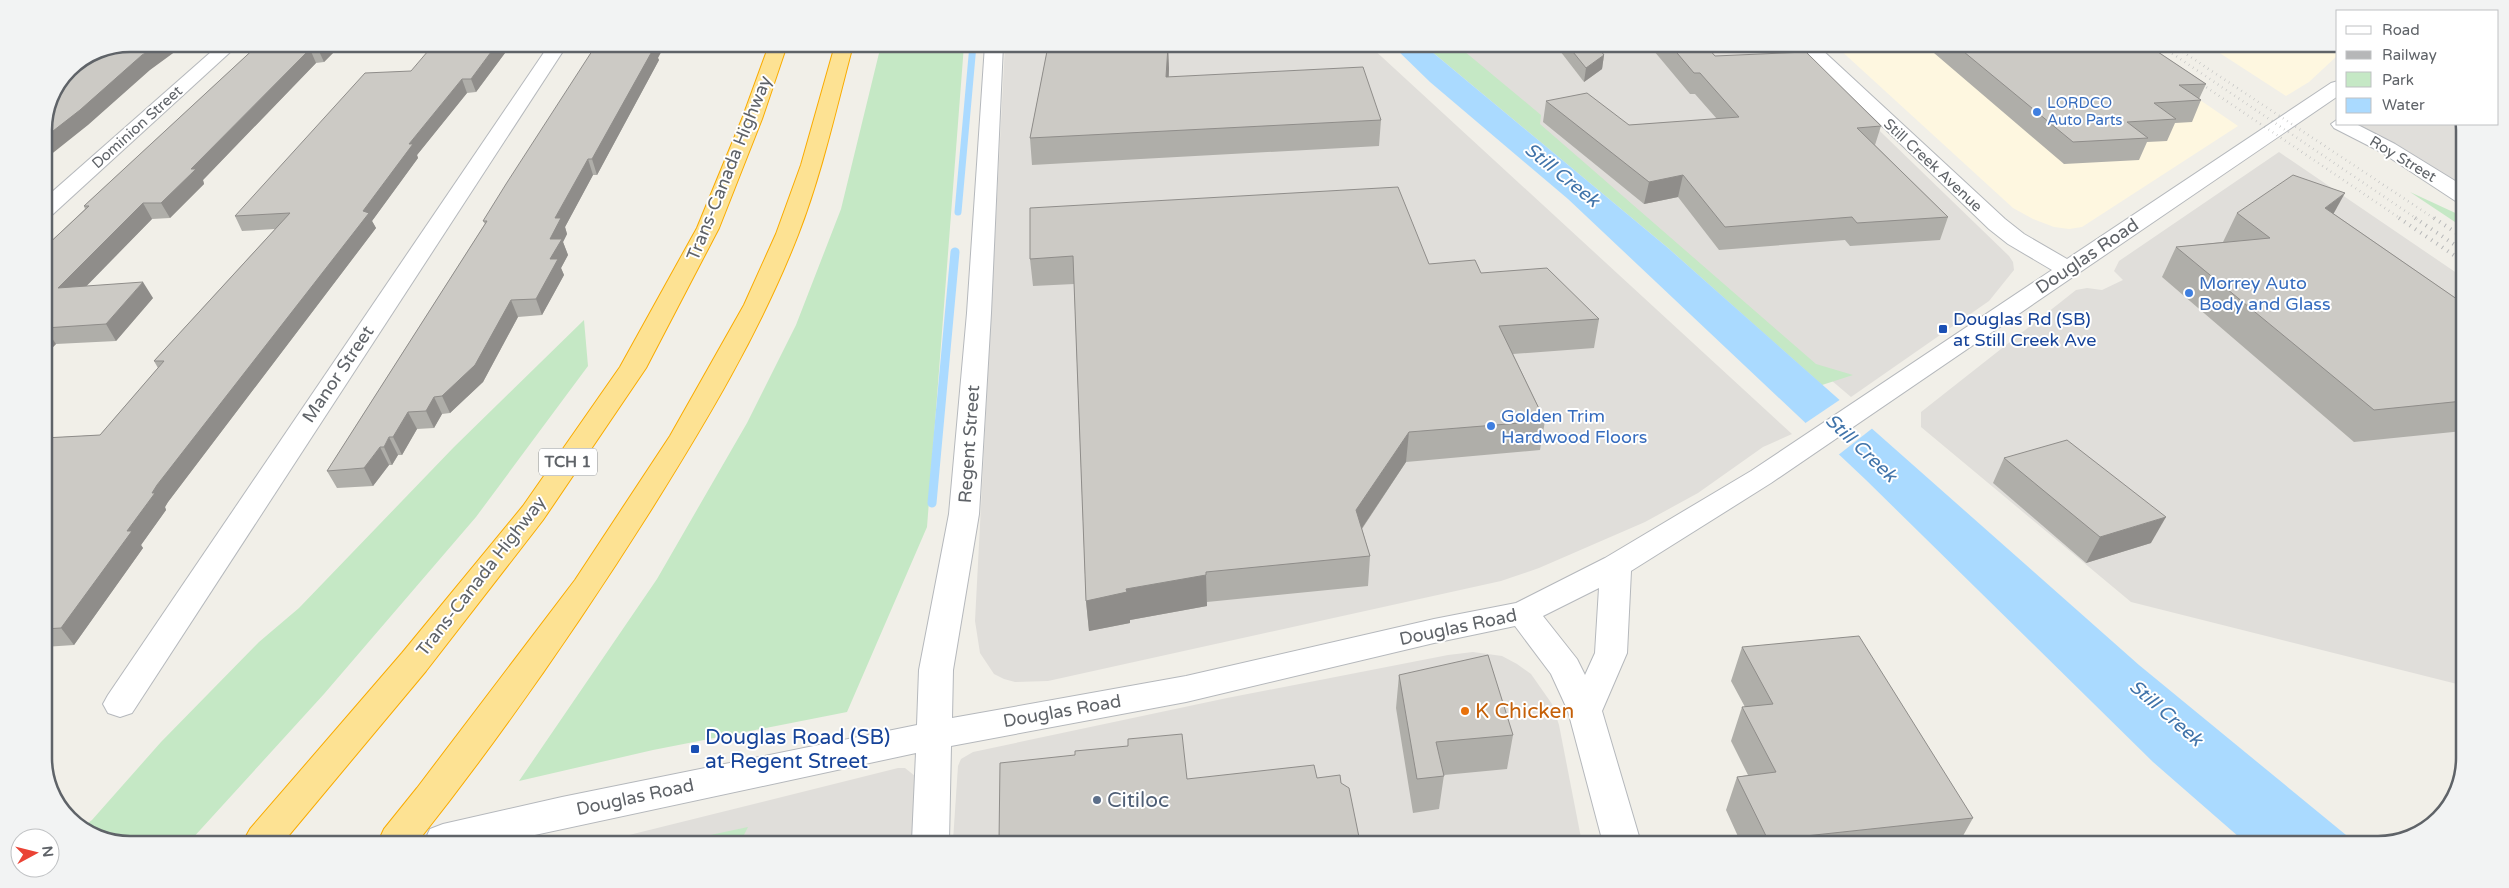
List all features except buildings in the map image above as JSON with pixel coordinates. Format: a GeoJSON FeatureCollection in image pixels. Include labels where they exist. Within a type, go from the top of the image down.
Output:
{"type":"FeatureCollection","features":[{"type":"Feature","properties":{"kind":"highway","name":"Trans-Canada Highway"},"geometry":{"type":"LineString","coordinates":[[266,836],[414,662],[533,513],[633,368],[708,228],[752,119],[776,52]]}},
{"type":"Feature","properties":{"kind":"highway"},"geometry":{"type":"LineString","coordinates":[[400,836],[430,799],[586,588],[684,436],[756,305],[787,234],[811,165],[842,52]]}},
{"type":"Feature","properties":{"kind":"street","name":"Dominion Street"},"geometry":{"type":"LineString","coordinates":[[52,203],[221,52]]}},
{"type":"Feature","properties":{"kind":"street","name":"Manor Street"},"geometry":{"type":"LineString","coordinates":[[120,704],[553,52]]}},
{"type":"Feature","properties":{"kind":"street","name":"Regent Street"},"geometry":{"type":"LineString","coordinates":[[931,836],[936,670],[964,514],[979,313],[994,52]]}},
{"type":"Feature","properties":{"kind":"street","name":"Still Creek Avenue"},"geometry":{"type":"LineString","coordinates":[[1814,52],[1997,224],[2023,244],[2067,269]]}},
{"type":"Feature","properties":{"kind":"street","name":"Douglas Road"},"geometry":{"type":"LineString","coordinates":[[460,836],[562,812],[935,735],[1186,689],[1307,662],[1434,630],[1523,613],[1616,566],[1761,477],[2336,88]]}},
{"type":"Feature","properties":{"kind":"street","name":"Roy Street"},"geometry":{"type":"LineString","coordinates":[[2304,111],[2336,122]]}},
{"type":"Feature","properties":{"kind":"street","name":"Roy Street"},"geometry":{"type":"LineString","coordinates":[[2343,125],[2388,148],[2456,190]]}},
{"type":"Feature","properties":{"kind":"street"},"geometry":{"type":"LineString","coordinates":[[1585,711],[1611,654],[1616,566]]}},
{"type":"Feature","properties":{"kind":"street"},"geometry":{"type":"LineString","coordinates":[[1523,613],[1565,668],[1585,711],[1620,836]]}},
{"type":"Feature","properties":{"kind":"shaded area"},"geometry":{"type":"Polygon","coordinates":[[[1005,52],[1377,52],[1792,434],[1763,447],[1698,493],[1645,522],[1539,568],[1501,581],[1048,681],[1015,682],[994,674],[980,653],[975,621],[1005,52]]]}},
{"type":"Feature","properties":{"kind":"shaded area"},"geometry":{"type":"Polygon","coordinates":[[[1445,52],[1798,52],[2013,262],[2014,270],[1989,301],[1851,397],[1445,52]]]}},
{"type":"Feature","properties":{"kind":"shaded area"},"geometry":{"type":"Polygon","coordinates":[[[1842,52],[2130,52],[2238,126],[2082,227],[2069,229],[2054,227],[2033,219],[2013,208],[1842,52]]]}},
{"type":"Feature","properties":{"kind":"shaded area"},"geometry":{"type":"Polygon","coordinates":[[[2218,52],[2336,52],[2336,57],[2309,82],[2286,96],[2218,52]]]}},
{"type":"Feature","properties":{"kind":"shaded area"},"geometry":{"type":"Polygon","coordinates":[[[2360,125],[2456,125],[2456,182],[2360,125]]]}},
{"type":"Feature","properties":{"kind":"shaded area"},"geometry":{"type":"Polygon","coordinates":[[[2279,152],[2456,273],[2456,684],[2131,602],[1921,427],[1921,412],[2076,290],[2087,288],[2102,290],[2123,280],[2114,271],[2119,261],[2279,152]]]}},
{"type":"Feature","properties":{"kind":"shaded area"},"geometry":{"type":"Polygon","coordinates":[[[1473,652],[1502,656],[1531,674],[1552,704],[1559,725],[1581,836],[953,836],[958,766],[961,759],[973,752],[1227,698],[1448,655],[1473,652]]]}},
{"type":"Feature","properties":{"kind":"shaded area"},"geometry":{"type":"Polygon","coordinates":[[[898,768],[905,768],[915,776],[921,801],[917,836],[625,836],[898,768]]]}},
{"type":"Feature","properties":{"kind":"green space"},"geometry":{"type":"Polygon","coordinates":[[[879,52],[963,52],[927,527],[847,712],[653,750],[519,781],[657,579],[747,423],[796,325],[841,209],[879,52]]]}},
{"type":"Feature","properties":{"kind":"green space"},"geometry":{"type":"Polygon","coordinates":[[[1432,52],[1465,52],[1541,115],[1540,124],[1816,364],[1853,375],[1822,385],[1668,248],[1432,52]]]}},
{"type":"Feature","properties":{"kind":"green space"},"geometry":{"type":"Polygon","coordinates":[[[2410,192],[2456,213],[2456,223],[2410,192]]]}},
{"type":"Feature","properties":{"kind":"green space"},"geometry":{"type":"Polygon","coordinates":[[[584,320],[588,366],[476,517],[324,694],[195,836],[131,836],[106,831],[89,822],[161,742],[259,642],[299,608],[454,447],[584,320]]]}},
{"type":"Feature","properties":{"kind":"green space"},"geometry":{"type":"Polygon","coordinates":[[[748,827],[744,836],[706,836],[748,827]]]}},
{"type":"Feature","properties":{"kind":"water","name":"Still Creek"},"geometry":{"type":"Polygon","coordinates":[[[1399,52],[1432,52],[1668,248],[2139,665],[2347,836],[2238,836],[2153,762],[1866,480],[1568,199],[1430,82],[1399,52]]]}},
{"type":"Feature","properties":{"kind":"pier"},"geometry":{"type":"Polygon","coordinates":[[[1841,399],[1874,427],[1837,456],[1804,424],[1841,399]]]}},
{"type":"Feature","properties":{"kind":"waterway"},"geometry":{"type":"LineString","coordinates":[[958,212],[972,52]]}},
{"type":"Feature","properties":{"kind":"waterway"},"geometry":{"type":"LineString","coordinates":[[932,503],[955,252]]}},
{"type":"Feature","properties":{"kind":"railway"},"geometry":{"type":"LineString","coordinates":[[2170,52],[2417,219]]}},
{"type":"Feature","properties":{"kind":"railway"},"geometry":{"type":"LineString","coordinates":[[2183,52],[2435,219]]}},
{"type":"Feature","properties":{"kind":"railway"},"geometry":{"type":"LineString","coordinates":[[2194,79],[2401,219]]}},
{"type":"Feature","properties":{"kind":"railway"},"geometry":{"type":"LineString","coordinates":[[2399,218],[2456,257]]}},
{"type":"Feature","properties":{"kind":"railway"},"geometry":{"type":"LineString","coordinates":[[2415,218],[2456,246]]}},
{"type":"Feature","properties":{"kind":"railway"},"geometry":{"type":"LineString","coordinates":[[2434,218],[2456,233]]}},
{"type":"Feature","properties":{"kind":"place","name":"LORDCO Auto Parts"},"geometry":{"type":"Point","coordinates":[2037,112]}},
{"type":"Feature","properties":{"kind":"place","name":"Morrey Auto Body and Glass"},"geometry":{"type":"Point","coordinates":[2189,293]}},
{"type":"Feature","properties":{"kind":"place","name":"Douglas Rd (SB) at Still Creek Ave"},"geometry":{"type":"Point","coordinates":[1943,329]}},
{"type":"Feature","properties":{"kind":"place","name":"Golden Trim Hardwood Floors"},"geometry":{"type":"Point","coordinates":[1491,426]}},
{"type":"Feature","properties":{"kind":"place","name":"K Chicken"},"geometry":{"type":"Point","coordinates":[1465,711]}},
{"type":"Feature","properties":{"kind":"place","name":"Douglas Road (SB) at Regent Street"},"geometry":{"type":"Point","coordinates":[695,749]}},
{"type":"Feature","properties":{"kind":"place","name":"Citiloc"},"geometry":{"type":"Point","coordinates":[1097,800]}}]}
